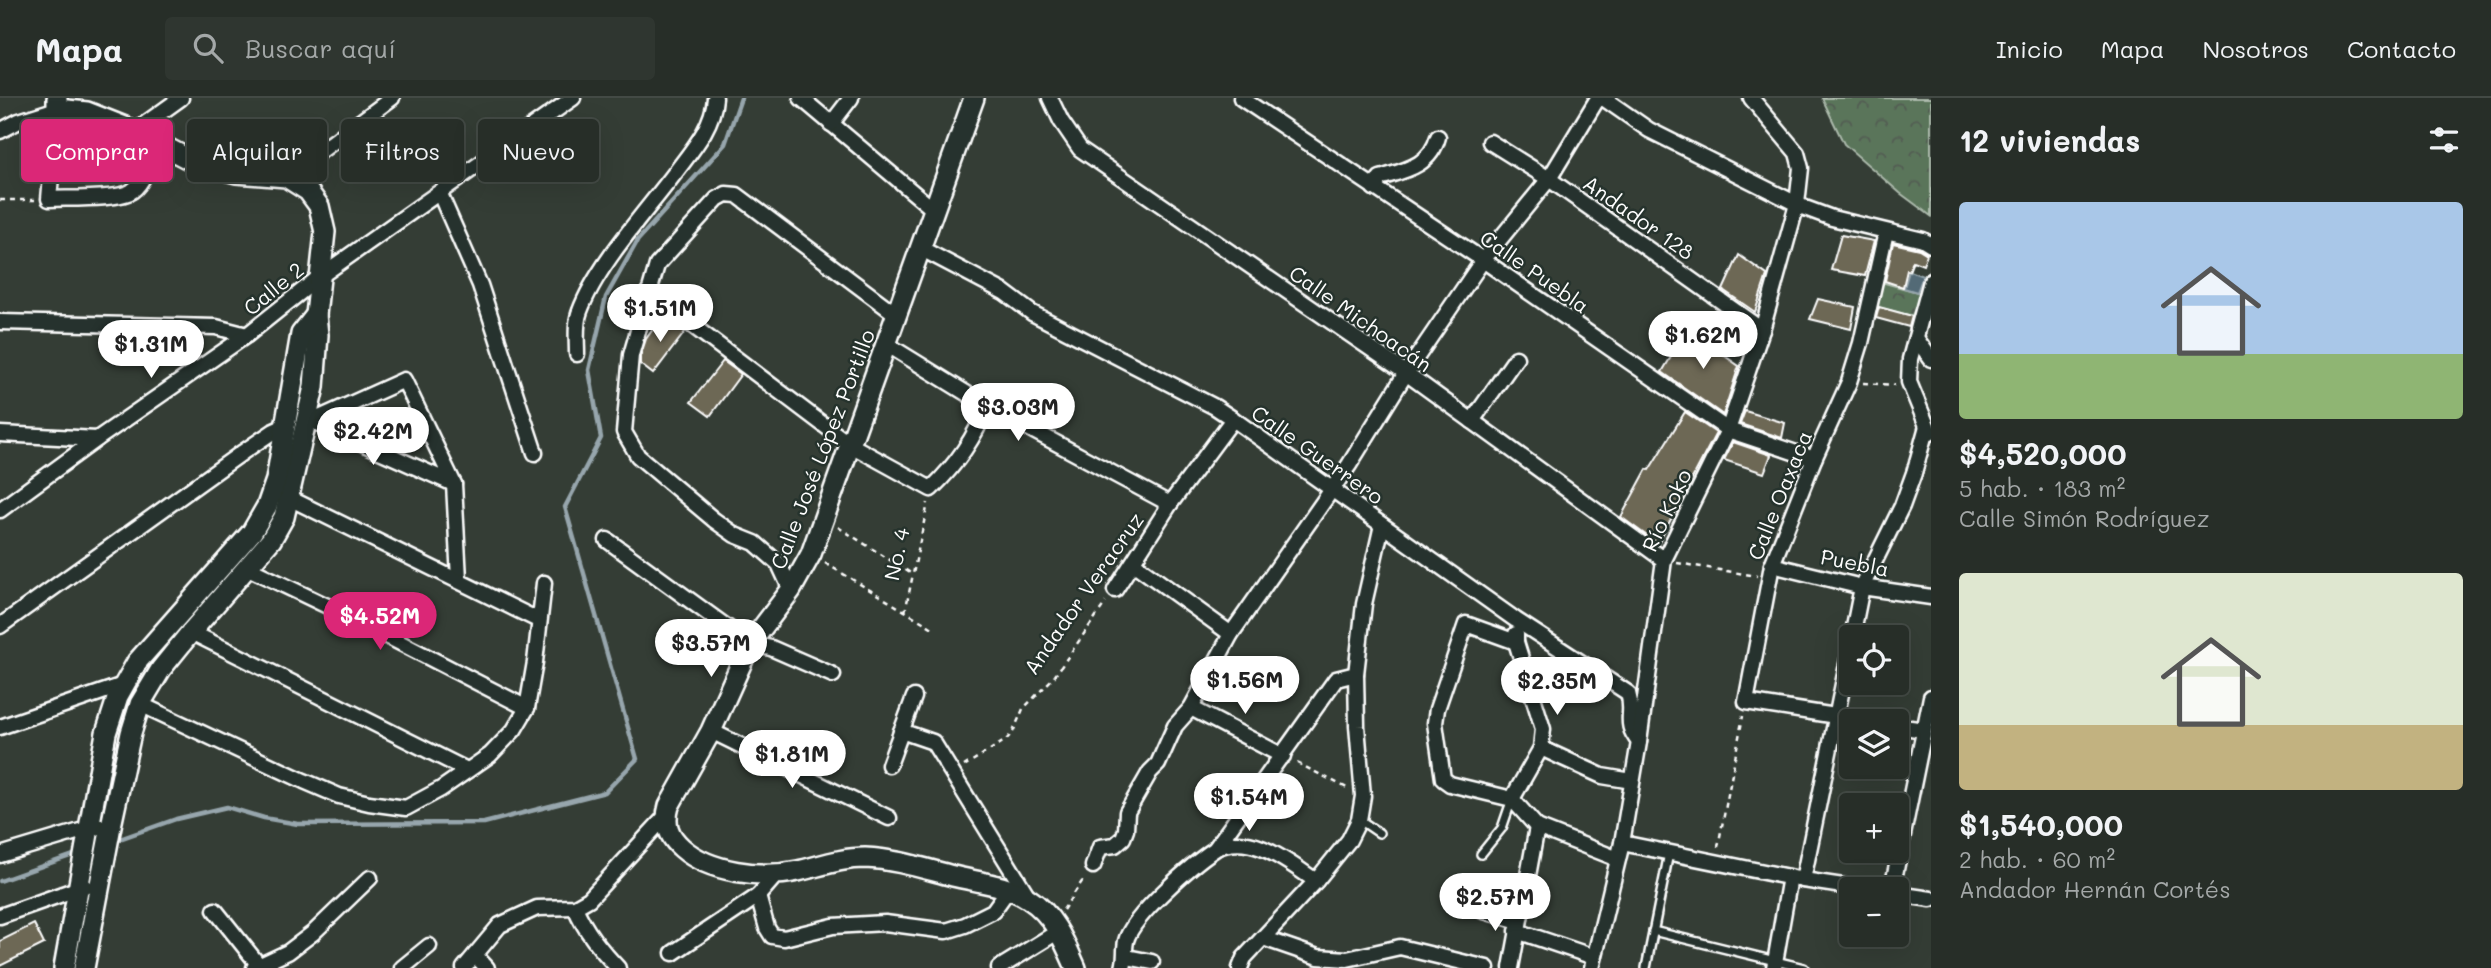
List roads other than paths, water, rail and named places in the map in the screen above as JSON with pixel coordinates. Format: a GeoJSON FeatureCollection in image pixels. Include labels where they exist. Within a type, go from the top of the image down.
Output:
{"type":"FeatureCollection","features":[{"type":"Feature","properties":{"kind":"main road","name":"Calle José López Portillo"},"geometry":{"type":"LineString","coordinates":[[665,817],[711,731],[750,644],[791,590],[811,554],[849,444],[888,345],[973,98]]}},
{"type":"Feature","properties":{"kind":"main road"},"geometry":{"type":"LineString","coordinates":[[57,104],[88,105],[113,119]]}},
{"type":"Feature","properties":{"kind":"main road"},"geometry":{"type":"LineString","coordinates":[[84,968],[111,826],[140,704],[162,669],[191,632],[271,540],[284,517],[310,420],[318,335],[316,315],[325,232],[319,206],[308,191],[294,182]]}},
{"type":"Feature","properties":{"kind":"main road"},"geometry":{"type":"LineString","coordinates":[[65,968],[106,733],[123,685],[137,662],[252,532],[267,506],[276,480],[301,334],[316,315]]}},
{"type":"Feature","properties":{"kind":"main road"},"geometry":{"type":"LineString","coordinates":[[665,817],[667,829],[677,844],[702,862],[734,871],[795,872],[836,860],[865,858],[894,861],[1008,890],[1030,899],[1057,927],[1076,968]]}},
{"type":"Feature","properties":{"kind":"street"},"geometry":{"type":"LineString","coordinates":[[152,119],[181,98]]}},
{"type":"Feature","properties":{"kind":"street"},"geometry":{"type":"LineString","coordinates":[[327,146],[392,98]]}},
{"type":"Feature","properties":{"kind":"street","name":"Calle 2"},"geometry":{"type":"LineString","coordinates":[[0,510],[247,335],[322,275],[573,98]]}},
{"type":"Feature","properties":{"kind":"street"},"geometry":{"type":"LineString","coordinates":[[577,354],[579,313],[589,293],[605,265],[701,138],[714,108],[715,98]]}},
{"type":"Feature","properties":{"kind":"street"},"geometry":{"type":"LineString","coordinates":[[801,98],[934,210]]}},
{"type":"Feature","properties":{"kind":"street"},"geometry":{"type":"LineString","coordinates":[[831,124],[851,98]]}},
{"type":"Feature","properties":{"kind":"street","name":"Calle Michoacán"},"geometry":{"type":"LineString","coordinates":[[1050,98],[1061,121],[1080,149],[1406,373],[1664,560]]}},
{"type":"Feature","properties":{"kind":"street","name":"Calle Puebla"},"geometry":{"type":"LineString","coordinates":[[1241,98],[1483,260],[1728,430],[1814,459]]}},
{"type":"Feature","properties":{"kind":"street"},"geometry":{"type":"LineString","coordinates":[[1093,866],[1100,847],[1115,845],[1123,838],[1127,811],[1150,772],[1158,764],[1175,726],[1191,708],[1231,634],[1331,491],[1406,373],[1483,260],[1549,179],[1600,98],[1649,130],[1797,204],[1832,218],[1923,240],[1931,245]]}},
{"type":"Feature","properties":{"kind":"street","name":"Río Koko"},"geometry":{"type":"LineString","coordinates":[[1593,962],[1622,843],[1664,560],[1728,430],[1762,330],[1797,204],[1801,167],[1797,153],[1751,98]]}},
{"type":"Feature","properties":{"kind":"street"},"geometry":{"type":"LineString","coordinates":[[0,131],[57,104]]}},
{"type":"Feature","properties":{"kind":"street"},"geometry":{"type":"LineString","coordinates":[[1374,188],[1380,177],[1415,168],[1436,146],[1438,136]]}},
{"type":"Feature","properties":{"kind":"street","name":"Andador 128"},"geometry":{"type":"LineString","coordinates":[[1490,142],[1549,179],[1762,330]]}},
{"type":"Feature","properties":{"kind":"street"},"geometry":{"type":"LineString","coordinates":[[51,182],[50,199],[113,196],[131,192],[139,182]]}},
{"type":"Feature","properties":{"kind":"street"},"geometry":{"type":"LineString","coordinates":[[440,194],[480,285],[535,453]]}},
{"type":"Feature","properties":{"kind":"street"},"geometry":{"type":"LineString","coordinates":[[791,590],[779,564],[755,543],[736,536],[714,520],[638,456],[624,432],[631,355],[657,265],[717,199],[726,194],[737,195],[897,315]]}},
{"type":"Feature","properties":{"kind":"street","name":"Calle Oaxaca"},"geometry":{"type":"LineString","coordinates":[[1837,716],[1746,702],[1771,572],[1814,459],[1849,382],[1861,343],[1886,232]]}},
{"type":"Feature","properties":{"kind":"street","name":"Calle Guerrero"},"geometry":{"type":"LineString","coordinates":[[922,248],[1004,292],[1032,313],[1215,407],[1233,419],[1516,620],[1628,693],[1631,701],[1629,728],[1639,742]]}},
{"type":"Feature","properties":{"kind":"street"},"geometry":{"type":"LineString","coordinates":[[1855,625],[1862,587],[1902,506],[1929,431],[1909,382],[1910,359],[1931,281]]}},
{"type":"Feature","properties":{"kind":"street"},"geometry":{"type":"LineString","coordinates":[[648,292],[849,444],[931,489],[950,471],[969,443],[987,407]]}},
{"type":"Feature","properties":{"kind":"street"},"geometry":{"type":"LineString","coordinates":[[0,322],[216,327],[247,335]]}},
{"type":"Feature","properties":{"kind":"street"},"geometry":{"type":"LineString","coordinates":[[1916,338],[1931,359]]}},
{"type":"Feature","properties":{"kind":"street"},"geometry":{"type":"LineString","coordinates":[[888,345],[987,407],[1170,504]]}},
{"type":"Feature","properties":{"kind":"street"},"geometry":{"type":"LineString","coordinates":[[1472,421],[1516,358]]}},
{"type":"Feature","properties":{"kind":"street"},"geometry":{"type":"LineString","coordinates":[[310,420],[404,380],[454,484],[458,579]]}},
{"type":"Feature","properties":{"kind":"street","name":"Andador Veracruz"},"geometry":{"type":"LineString","coordinates":[[1115,590],[1170,504],[1233,419]]}},
{"type":"Feature","properties":{"kind":"street"},"geometry":{"type":"LineString","coordinates":[[310,420],[454,484]]}},
{"type":"Feature","properties":{"kind":"street"},"geometry":{"type":"LineString","coordinates":[[0,626],[274,430],[285,426]]}},
{"type":"Feature","properties":{"kind":"street"},"geometry":{"type":"LineString","coordinates":[[0,434],[97,439]]}},
{"type":"Feature","properties":{"kind":"street"},"geometry":{"type":"LineString","coordinates":[[289,498],[538,620]]}},
{"type":"Feature","properties":{"kind":"street"},"geometry":{"type":"LineString","coordinates":[[1240,968],[1244,958],[1316,881],[1349,839],[1359,820],[1363,796],[1356,674],[1364,604],[1382,525]]}},
{"type":"Feature","properties":{"kind":"street"},"geometry":{"type":"LineString","coordinates":[[607,540],[750,644],[771,648],[833,675]]}},
{"type":"Feature","properties":{"kind":"street"},"geometry":{"type":"LineString","coordinates":[[1133,563],[1231,634]]}},
{"type":"Feature","properties":{"kind":"street"},"geometry":{"type":"LineString","coordinates":[[248,568],[527,708]]}},
{"type":"Feature","properties":{"kind":"street","name":"Puebla"},"geometry":{"type":"LineString","coordinates":[[1771,572],[1931,597]]}},
{"type":"Feature","properties":{"kind":"street"},"geometry":{"type":"LineString","coordinates":[[140,704],[339,796],[405,808],[440,789],[490,755],[514,730],[527,708],[544,583]]}},
{"type":"Feature","properties":{"kind":"street"},"geometry":{"type":"LineString","coordinates":[[1512,799],[1541,748],[1543,729],[1516,642],[1516,620]]}},
{"type":"Feature","properties":{"kind":"street"},"geometry":{"type":"LineString","coordinates":[[1516,642],[1466,624],[1437,709],[1435,723],[1443,779],[1450,784],[1512,799],[1537,827],[1618,859]]}},
{"type":"Feature","properties":{"kind":"street"},"geometry":{"type":"LineString","coordinates":[[191,632],[467,770]]}},
{"type":"Feature","properties":{"kind":"street"},"geometry":{"type":"LineString","coordinates":[[1215,849],[1336,679],[1356,674]]}},
{"type":"Feature","properties":{"kind":"street"},"geometry":{"type":"LineString","coordinates":[[0,727],[123,685]]}},
{"type":"Feature","properties":{"kind":"street"},"geometry":{"type":"LineString","coordinates":[[1774,964],[1841,695]]}},
{"type":"Feature","properties":{"kind":"street"},"geometry":{"type":"LineString","coordinates":[[889,765],[914,697]]}},
{"type":"Feature","properties":{"kind":"street"},"geometry":{"type":"LineString","coordinates":[[1894,877],[1931,697]]}},
{"type":"Feature","properties":{"kind":"street"},"geometry":{"type":"LineString","coordinates":[[1191,708],[1283,755]]}},
{"type":"Feature","properties":{"kind":"street"},"geometry":{"type":"LineString","coordinates":[[1909,728],[1924,730]]}},
{"type":"Feature","properties":{"kind":"street"},"geometry":{"type":"LineString","coordinates":[[711,731],[889,818]]}},
{"type":"Feature","properties":{"kind":"street"},"geometry":{"type":"LineString","coordinates":[[901,731],[933,741],[1030,899]]}},
{"type":"Feature","properties":{"kind":"street"},"geometry":{"type":"LineString","coordinates":[[1541,748],[1602,776],[1632,781]]}},
{"type":"Feature","properties":{"kind":"street"},"geometry":{"type":"LineString","coordinates":[[464,968],[500,925],[537,908],[575,907],[589,899],[665,817]]}},
{"type":"Feature","properties":{"kind":"street"},"geometry":{"type":"LineString","coordinates":[[0,855],[90,828],[111,826]]}},
{"type":"Feature","properties":{"kind":"street"},"geometry":{"type":"LineString","coordinates":[[1511,968],[1537,827]]}},
{"type":"Feature","properties":{"kind":"street"},"geometry":{"type":"LineString","coordinates":[[1152,962],[1125,962],[1126,940],[1133,926],[1171,885],[1197,861],[1215,849],[1237,841],[1259,847],[1316,881]]}},
{"type":"Feature","properties":{"kind":"street"},"geometry":{"type":"LineString","coordinates":[[1622,843],[1839,885]]}},
{"type":"Feature","properties":{"kind":"street"},"geometry":{"type":"LineString","coordinates":[[673,953],[758,896],[778,873]]}},
{"type":"Feature","properties":{"kind":"street"},"geometry":{"type":"LineString","coordinates":[[215,910],[256,966],[288,952],[313,933],[370,878]]}},
{"type":"Feature","properties":{"kind":"street"},"geometry":{"type":"LineString","coordinates":[[0,916],[100,882]]}},
{"type":"Feature","properties":{"kind":"street"},"geometry":{"type":"LineString","coordinates":[[758,896],[772,936],[785,938],[850,924],[885,923],[946,931],[993,911],[1008,890]]}},
{"type":"Feature","properties":{"kind":"street"},"geometry":{"type":"LineString","coordinates":[[1909,896],[1931,899]]}},
{"type":"Feature","properties":{"kind":"street"},"geometry":{"type":"LineString","coordinates":[[575,907],[581,923],[595,943],[618,968]]}},
{"type":"Feature","properties":{"kind":"street"},"geometry":{"type":"LineString","coordinates":[[1481,910],[1593,962]]}},
{"type":"Feature","properties":{"kind":"street"},"geometry":{"type":"LineString","coordinates":[[999,968],[1057,927]]}},
{"type":"Feature","properties":{"kind":"street"},"geometry":{"type":"LineString","coordinates":[[1263,938],[1318,957],[1347,959],[1400,947],[1487,968]]}},
{"type":"Feature","properties":{"kind":"street"},"geometry":{"type":"LineString","coordinates":[[402,968],[429,946]]}},
{"type":"Feature","properties":{"kind":"street"},"geometry":{"type":"LineString","coordinates":[[475,955],[487,968]]}},
{"type":"Feature","properties":{"kind":"lane"},"geometry":{"type":"LineString","coordinates":[[1481,854],[1502,828],[1512,799]]}},
{"type":"Feature","properties":{"kind":"lane"},"geometry":{"type":"LineString","coordinates":[[1359,820],[1379,833]]}},
{"type":"Feature","properties":{"kind":"lane"},"geometry":{"type":"LineString","coordinates":[[1646,968],[1669,853]]}},
{"type":"Feature","properties":{"kind":"lane"},"geometry":{"type":"LineString","coordinates":[[1653,931],[1774,964],[1804,968]]}},
{"type":"Feature","properties":{"kind":"water"},"geometry":{"type":"Polygon","coordinates":[[[1909,271],[1923,276],[1917,292],[1904,288],[1909,271]]]}},
{"type":"Feature","properties":{"kind":"waterway"},"geometry":{"type":"LineString","coordinates":[[114,841],[176,819],[227,807],[298,824],[484,823],[605,792],[637,759],[565,507],[601,438],[589,370],[606,297],[638,240],[725,144],[741,98]]}},
{"type":"Feature","properties":{"kind":"waterway"},"geometry":{"type":"LineString","coordinates":[[0,881],[76,854]]}}]}
